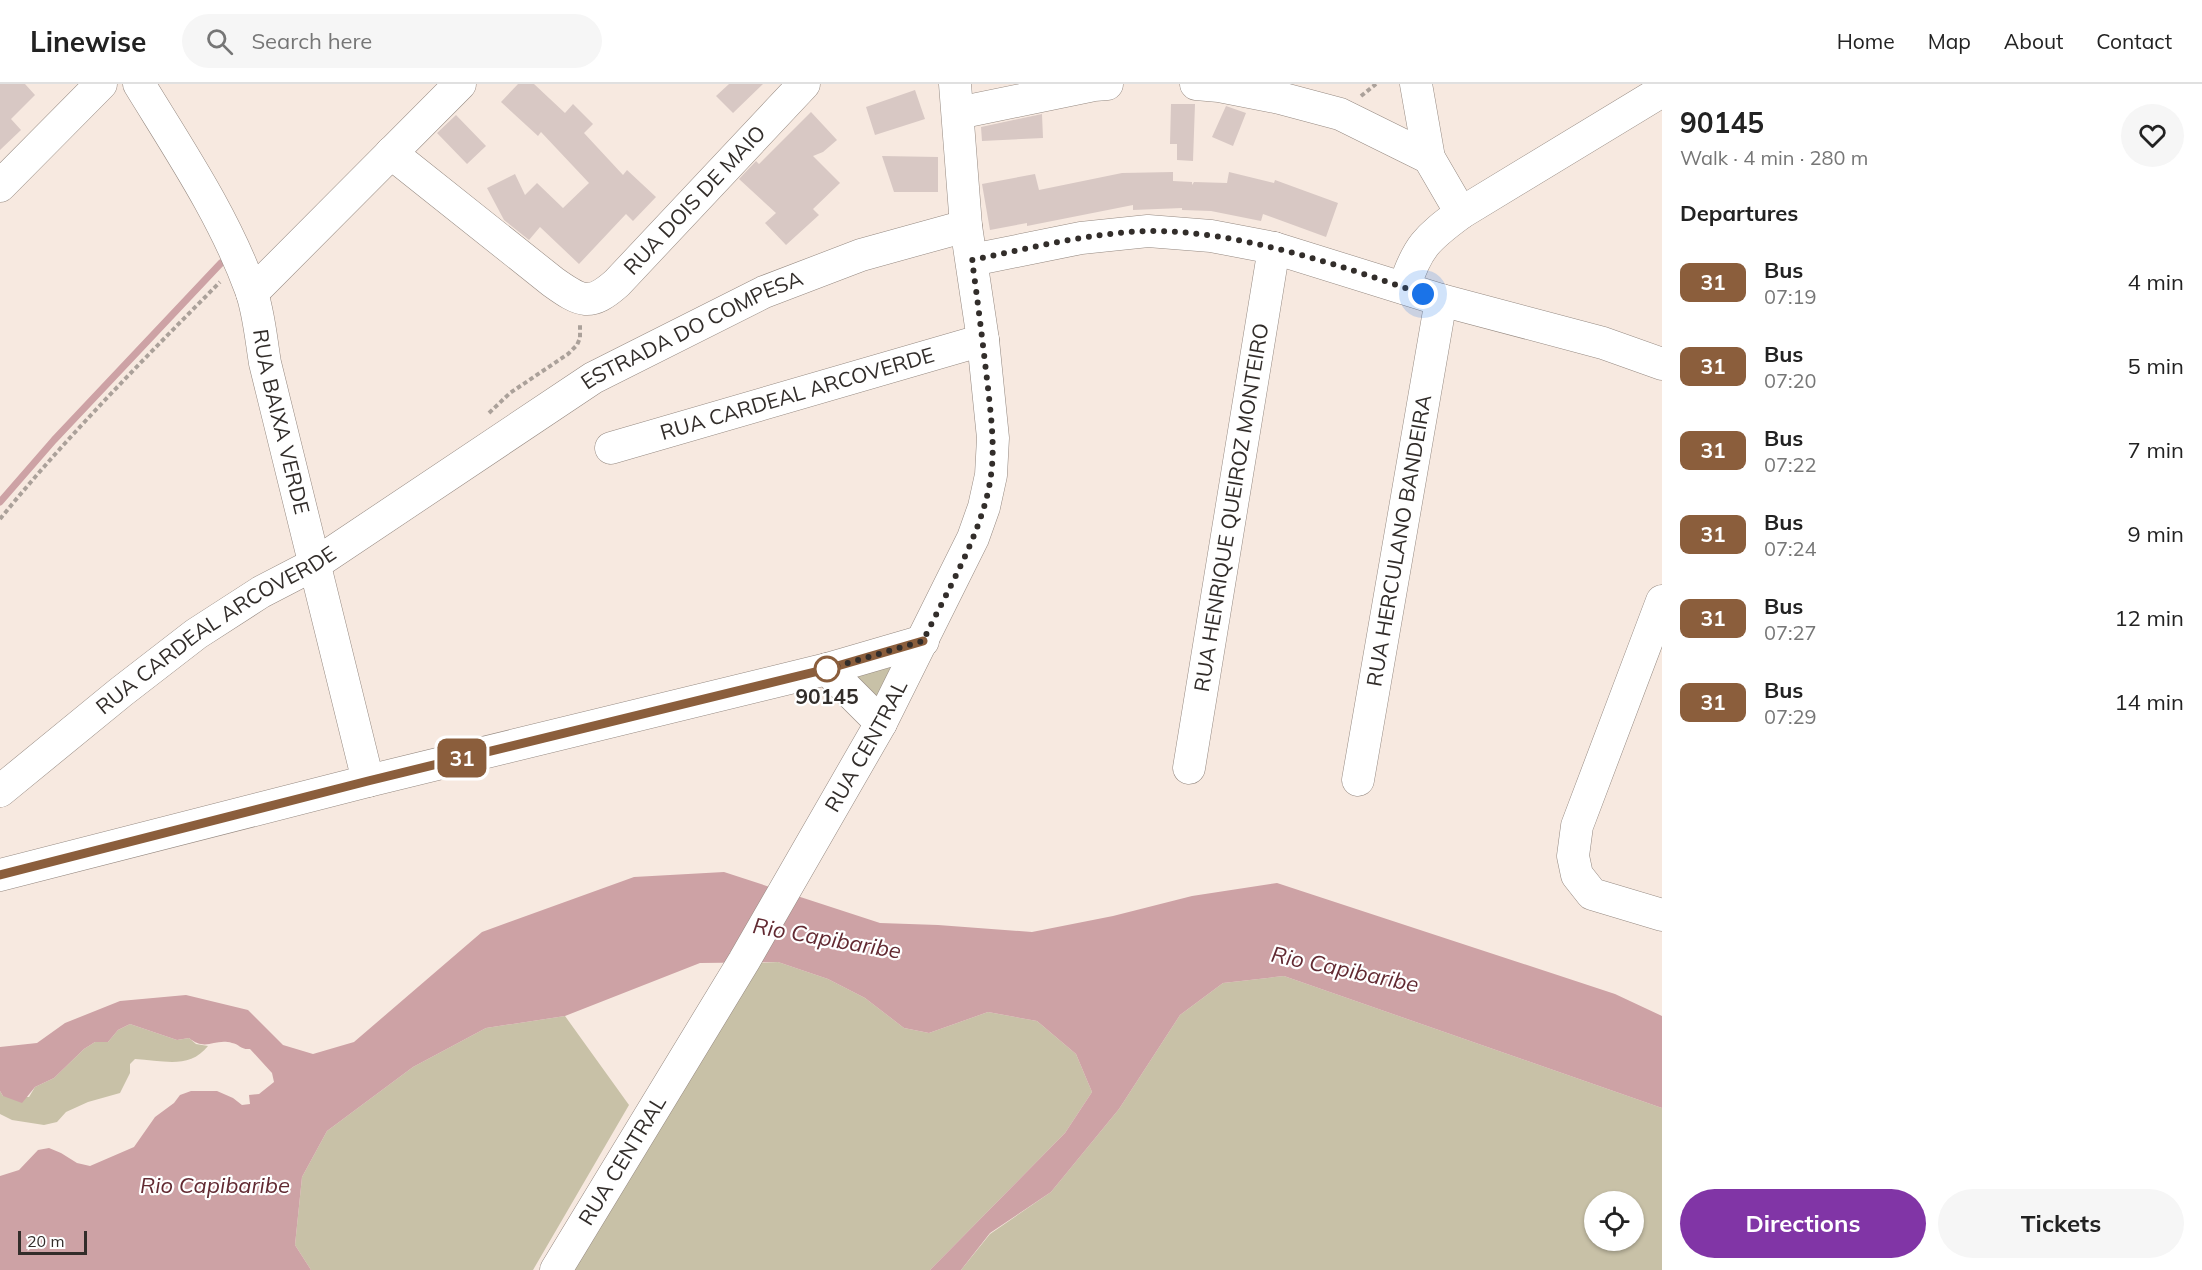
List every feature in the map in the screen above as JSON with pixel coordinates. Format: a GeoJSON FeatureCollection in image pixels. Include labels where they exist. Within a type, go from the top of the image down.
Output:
{"type":"FeatureCollection","features":[{"type":"Feature","properties":{"kind":"street"},"geometry":{"type":"LineString","coordinates":[[0,186],[101,84]]}},
{"type":"Feature","properties":{"kind":"street","name":"RUA BAIXA VERDE"},"geometry":{"type":"LineString","coordinates":[[139,84],[205,192],[240,262],[252,293],[265,363],[368,781]]}},
{"type":"Feature","properties":{"kind":"street"},"geometry":{"type":"LineString","coordinates":[[252,293],[460,84]]}},
{"type":"Feature","properties":{"kind":"street","name":"RUA DOIS DE MAIO"},"geometry":{"type":"LineString","coordinates":[[579,299],[592,300],[604,295],[617,283],[804,84]]}},
{"type":"Feature","properties":{"kind":"street"},"geometry":{"type":"LineString","coordinates":[[957,99],[1107,84]]}},
{"type":"Feature","properties":{"kind":"street"},"geometry":{"type":"LineString","coordinates":[[1196,84],[1280,98],[1340,114],[1429,158]]}},
{"type":"Feature","properties":{"kind":"street"},"geometry":{"type":"LineString","coordinates":[[1416,84],[1429,158],[1461,213]]}},
{"type":"Feature","properties":{"kind":"street"},"geometry":{"type":"LineString","coordinates":[[1404,288],[1418,252],[1435,232],[1461,213],[1656,90]]}},
{"type":"Feature","properties":{"kind":"street","name":"RUA CENTRAL"},"geometry":{"type":"LineString","coordinates":[[556,1270],[744,961],[881,723],[923,641],[984,507],[991,476],[993,438],[983,340],[966,226],[957,99]]}},
{"type":"Feature","properties":{"kind":"street"},"geometry":{"type":"LineString","coordinates":[[391,153],[553,282],[579,299]]}},
{"type":"Feature","properties":{"kind":"street","name":"ESTRADA DO COMPESA"},"geometry":{"type":"LineString","coordinates":[[441,481],[593,378],[764,292],[861,255],[966,226]]}},
{"type":"Feature","properties":{"kind":"street"},"geometry":{"type":"LineString","coordinates":[[972,260],[1081,238],[1148,231],[1211,236],[1274,248],[1441,300],[1603,343],[1662,364]]}},
{"type":"Feature","properties":{"kind":"street","name":"RUA HENRIQUE QUEIROZ MONTEIRO"},"geometry":{"type":"LineString","coordinates":[[1189,768],[1274,248]]}},
{"type":"Feature","properties":{"kind":"street","name":"RUA HERCULANO BANDEIRA"},"geometry":{"type":"LineString","coordinates":[[1358,780],[1441,300]]}},
{"type":"Feature","properties":{"kind":"street","name":"RUA CARDEAL ARCOVERDE"},"geometry":{"type":"LineString","coordinates":[[611,448],[983,340]]}},
{"type":"Feature","properties":{"kind":"street","name":"RUA CARDEAL ARCOVERDE"},"geometry":{"type":"LineString","coordinates":[[0,791],[196,634],[261,592],[315,564],[441,481]]}},
{"type":"Feature","properties":{"kind":"street"},"geometry":{"type":"LineString","coordinates":[[1662,601],[1577,826],[1573,856],[1576,875],[1592,894],[1662,915]]}},
{"type":"Feature","properties":{"kind":"street"},"geometry":{"type":"LineString","coordinates":[[0,875],[368,781],[827,669],[923,641]]}},
{"type":"Feature","properties":{"kind":"street"},"geometry":{"type":"LineString","coordinates":[[827,669],[881,723]]}},
{"type":"Feature","properties":{"kind":"path"},"geometry":{"type":"LineString","coordinates":[[0,519],[42,468],[105,399],[240,262]]}},
{"type":"Feature","properties":{"kind":"path"},"geometry":{"type":"LineString","coordinates":[[485,418],[510,393],[578,345],[580,338],[579,299]]}},
{"type":"Feature","properties":{"kind":"shaded area"},"geometry":{"type":"Polygon","coordinates":[[[900,662],[876,706],[846,670],[900,662]]]}},
{"type":"Feature","properties":{"kind":"shaded area"},"geometry":{"type":"Polygon","coordinates":[[[778,962],[828,979],[865,998],[904,1028],[929,1033],[988,1012],[1037,1021],[1076,1054],[1092,1092],[1065,1133],[930,1270],[570,1270],[754,963],[778,962]]]}},
{"type":"Feature","properties":{"kind":"shaded area"},"geometry":{"type":"Polygon","coordinates":[[[1284,976],[1662,1108],[1662,1270],[961,1270],[990,1234],[1051,1192],[1119,1109],[1180,1015],[1223,983],[1284,976]]]}},
{"type":"Feature","properties":{"kind":"shaded area"},"geometry":{"type":"Polygon","coordinates":[[[565,1016],[629,1105],[533,1270],[311,1270],[295,1245],[302,1177],[327,1131],[413,1067],[486,1028],[565,1016]]]}},
{"type":"Feature","properties":{"kind":"shaded area"},"geometry":{"type":"Polygon","coordinates":[[[130,1024],[177,1040],[189,1038],[196,1044],[208,1046],[201,1053],[184,1061],[135,1059],[130,1064],[130,1073],[120,1093],[88,1102],[66,1112],[57,1122],[44,1125],[12,1120],[0,1114],[0,1091],[3,1096],[29,1097],[35,1087],[54,1078],[84,1049],[95,1042],[108,1042],[118,1030],[130,1024]]]}},
{"type":"Feature","properties":{"kind":"water","name":"Rio Capibaribe"},"geometry":{"type":"Polygon","coordinates":[[[724,872],[880,923],[1032,932],[1113,916],[1192,896],[1277,883],[1615,994],[1662,1016],[1662,1108],[1284,976],[1223,983],[1180,1015],[1119,1109],[1051,1192],[990,1233],[961,1270],[930,1270],[1065,1133],[1092,1092],[1076,1054],[1037,1021],[988,1012],[929,1033],[904,1028],[865,998],[828,979],[778,962],[700,963],[565,1016],[486,1028],[413,1067],[327,1131],[302,1177],[295,1245],[311,1270],[0,1270],[0,1176],[19,1170],[38,1150],[49,1148],[77,1163],[90,1166],[134,1147],[155,1117],[174,1103],[180,1095],[191,1091],[217,1091],[242,1105],[250,1104],[249,1095],[259,1094],[274,1082],[272,1073],[250,1049],[226,1042],[200,1044],[189,1038],[177,1040],[130,1024],[118,1030],[108,1042],[95,1042],[84,1049],[54,1078],[35,1087],[22,1103],[3,1096],[0,1091],[0,1047],[37,1043],[65,1023],[120,1001],[186,995],[248,1010],[283,1045],[313,1054],[354,1042],[482,932],[634,877],[724,872]]]}},
{"type":"Feature","properties":{"kind":"building"},"geometry":{"type":"Polygon","coordinates":[[[0,84],[25,84],[35,95],[11,119],[21,130],[0,150],[0,84]]]}},
{"type":"Feature","properties":{"kind":"building"},"geometry":{"type":"Polygon","coordinates":[[[518,84],[534,84],[565,113],[573,104],[593,124],[584,133],[623,175],[627,170],[656,197],[633,221],[626,214],[579,264],[540,227],[529,240],[504,220],[487,188],[515,174],[525,195],[537,183],[563,208],[589,183],[541,132],[538,136],[501,102],[518,84]]]}},
{"type":"Feature","properties":{"kind":"building"},"geometry":{"type":"Polygon","coordinates":[[[729,84],[763,84],[733,113],[716,96],[729,84]]]}},
{"type":"Feature","properties":{"kind":"building"},"geometry":{"type":"Polygon","coordinates":[[[915,90],[925,119],[875,135],[866,107],[915,90]]]}},
{"type":"Feature","properties":{"kind":"building"},"geometry":{"type":"Polygon","coordinates":[[[1171,104],[1195,104],[1193,161],[1177,160],[1177,144],[1170,144],[1171,104]]]}},
{"type":"Feature","properties":{"kind":"building"},"geometry":{"type":"Polygon","coordinates":[[[1226,106],[1246,113],[1233,146],[1212,137],[1226,106]]]}},
{"type":"Feature","properties":{"kind":"building"},"geometry":{"type":"Polygon","coordinates":[[[811,112],[837,140],[823,152],[813,156],[840,183],[813,209],[819,215],[786,245],[765,223],[776,213],[739,179],[756,161],[759,164],[811,112]]]}},
{"type":"Feature","properties":{"kind":"building"},"geometry":{"type":"Polygon","coordinates":[[[1042,114],[1043,138],[982,141],[981,127],[1042,114]]]}},
{"type":"Feature","properties":{"kind":"building"},"geometry":{"type":"Polygon","coordinates":[[[456,115],[486,146],[467,164],[437,133],[456,115]]]}},
{"type":"Feature","properties":{"kind":"building"},"geometry":{"type":"Polygon","coordinates":[[[882,156],[938,157],[938,192],[894,192],[882,156]]]}},
{"type":"Feature","properties":{"kind":"building"},"geometry":{"type":"Polygon","coordinates":[[[1173,172],[1173,181],[1192,182],[1192,185],[1194,182],[1227,183],[1229,172],[1274,183],[1275,180],[1338,203],[1326,237],[1263,214],[1261,221],[1211,211],[1182,210],[1182,208],[1133,210],[1133,205],[1027,226],[1027,223],[990,230],[982,184],[1035,174],[1039,190],[1122,173],[1173,172]]]}},
{"type":"Feature","properties":{"kind":"waterway"},"geometry":{"type":"LineString","coordinates":[[0,502],[54,440],[221,263]]}},
{"type":"Feature","properties":{"kind":"bus line","name":"31"},"geometry":{"type":"LineString","coordinates":[[0,875],[368,781],[827,669],[923,641]]}},
{"type":"Feature","properties":{"kind":"place","name":"90145"},"geometry":{"type":"Point","coordinates":[827,669]}},
{"type":"Feature","properties":{"kind":"route"},"geometry":{"type":"LineString","coordinates":[[827,669],[923,641],[984,507],[991,476],[993,438],[972,260],[1081,238],[1148,231],[1211,236],[1274,248],[1423,294]]}}]}
